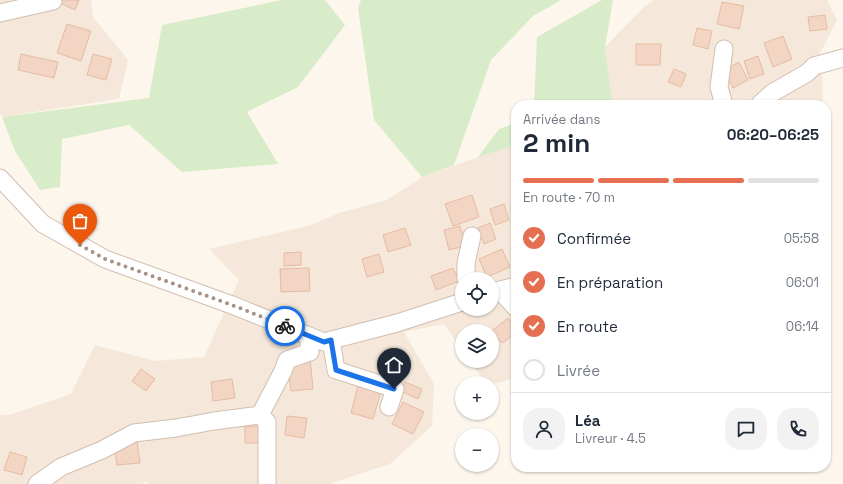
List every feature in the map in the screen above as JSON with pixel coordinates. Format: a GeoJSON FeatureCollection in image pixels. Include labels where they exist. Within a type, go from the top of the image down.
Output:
{"type":"FeatureCollection","features":[{"type":"Feature","properties":{"kind":"street"},"geometry":{"type":"LineString","coordinates":[[0,13],[53,1]]}},
{"type":"Feature","properties":{"kind":"street"},"geometry":{"type":"LineString","coordinates":[[723,100],[719,87],[724,50]]}},
{"type":"Feature","properties":{"kind":"street"},"geometry":{"type":"LineString","coordinates":[[764,100],[772,93],[807,73],[814,66],[843,58]]}},
{"type":"Feature","properties":{"kind":"street"},"geometry":{"type":"LineString","coordinates":[[0,178],[43,224],[105,259],[232,305],[324,342],[397,324],[455,304]]}},
{"type":"Feature","properties":{"kind":"street"},"geometry":{"type":"LineString","coordinates":[[466,272],[466,263],[472,236]]}},
{"type":"Feature","properties":{"kind":"street"},"geometry":{"type":"LineString","coordinates":[[499,290],[511,287]]}},
{"type":"Feature","properties":{"kind":"street"},"geometry":{"type":"LineString","coordinates":[[499,294],[511,304]]}},
{"type":"Feature","properties":{"kind":"street"},"geometry":{"type":"LineString","coordinates":[[260,415],[283,371],[287,360],[310,352],[308,336]]}},
{"type":"Feature","properties":{"kind":"street"},"geometry":{"type":"LineString","coordinates":[[331,340],[336,370],[394,389],[389,407]]}},
{"type":"Feature","properties":{"kind":"street"},"geometry":{"type":"LineString","coordinates":[[37,484],[61,467],[102,450],[134,433],[260,415]]}},
{"type":"Feature","properties":{"kind":"street"},"geometry":{"type":"LineString","coordinates":[[260,415],[267,422],[267,484]]}},
{"type":"Feature","properties":{"kind":"shaded area"},"geometry":{"type":"Polygon","coordinates":[[[0,0],[91,0],[93,17],[128,60],[119,99],[2,117],[0,113],[0,0]]]}},
{"type":"Feature","properties":{"kind":"shaded area"},"geometry":{"type":"Polygon","coordinates":[[[654,0],[827,0],[837,20],[814,65],[822,74],[823,100],[612,100],[605,47],[644,7],[654,0]]]}},
{"type":"Feature","properties":{"kind":"shaded area"},"geometry":{"type":"Polygon","coordinates":[[[511,147],[511,379],[499,382],[499,376],[480,376],[475,368],[499,368],[499,324],[455,324],[455,340],[444,324],[404,332],[434,384],[432,426],[390,464],[329,484],[149,484],[145,481],[142,484],[0,484],[0,415],[9,415],[71,394],[95,345],[155,361],[204,357],[239,280],[209,249],[308,226],[339,213],[387,200],[422,177],[511,147]]]}},
{"type":"Feature","properties":{"kind":"green space"},"geometry":{"type":"Polygon","coordinates":[[[282,0],[325,0],[345,25],[298,87],[247,112],[278,164],[182,172],[129,125],[62,139],[60,187],[40,190],[15,151],[2,117],[149,98],[162,25],[282,0]]]}},
{"type":"Feature","properties":{"kind":"green space"},"geometry":{"type":"Polygon","coordinates":[[[361,0],[561,0],[533,16],[491,60],[454,165],[422,177],[374,120],[358,8],[361,0]]]}},
{"type":"Feature","properties":{"kind":"green space"},"geometry":{"type":"Polygon","coordinates":[[[602,0],[613,0],[605,47],[612,100],[534,100],[537,37],[602,0]]]}},
{"type":"Feature","properties":{"kind":"green space"},"geometry":{"type":"Polygon","coordinates":[[[511,125],[511,147],[478,157],[499,129],[511,125]]]}},
{"type":"Feature","properties":{"kind":"building"},"geometry":{"type":"Polygon","coordinates":[[[54,0],[79,0],[75,10],[54,0]]]}},
{"type":"Feature","properties":{"kind":"building"},"geometry":{"type":"Polygon","coordinates":[[[722,2],[744,6],[739,29],[717,24],[722,2]]]}},
{"type":"Feature","properties":{"kind":"building"},"geometry":{"type":"Polygon","coordinates":[[[825,15],[827,29],[810,31],[808,17],[825,15]]]}},
{"type":"Feature","properties":{"kind":"building"},"geometry":{"type":"Polygon","coordinates":[[[67,24],[91,31],[81,61],[57,53],[67,24]]]}},
{"type":"Feature","properties":{"kind":"building"},"geometry":{"type":"Polygon","coordinates":[[[697,28],[712,31],[708,49],[693,45],[697,28]]]}},
{"type":"Feature","properties":{"kind":"building"},"geometry":{"type":"Polygon","coordinates":[[[783,36],[792,59],[773,67],[764,43],[783,36]]]}},
{"type":"Feature","properties":{"kind":"building"},"geometry":{"type":"Polygon","coordinates":[[[636,44],[661,44],[660,65],[636,65],[636,44]]]}},
{"type":"Feature","properties":{"kind":"building"},"geometry":{"type":"Polygon","coordinates":[[[21,54],[58,62],[54,78],[18,70],[21,54]]]}},
{"type":"Feature","properties":{"kind":"building"},"geometry":{"type":"Polygon","coordinates":[[[93,54],[112,59],[106,80],[87,75],[93,54]]]}},
{"type":"Feature","properties":{"kind":"building"},"geometry":{"type":"Polygon","coordinates":[[[758,56],[764,74],[750,79],[744,61],[758,56]]]}},
{"type":"Feature","properties":{"kind":"building"},"geometry":{"type":"Polygon","coordinates":[[[739,62],[748,80],[733,88],[724,70],[739,62]]]}},
{"type":"Feature","properties":{"kind":"building"},"geometry":{"type":"Polygon","coordinates":[[[674,69],[686,74],[681,87],[668,82],[674,69]]]}},
{"type":"Feature","properties":{"kind":"building"},"geometry":{"type":"Polygon","coordinates":[[[472,195],[479,217],[453,226],[445,204],[472,195]]]}},
{"type":"Feature","properties":{"kind":"building"},"geometry":{"type":"Polygon","coordinates":[[[504,204],[509,220],[495,225],[490,209],[504,204]]]}},
{"type":"Feature","properties":{"kind":"building"},"geometry":{"type":"Polygon","coordinates":[[[490,223],[496,239],[484,244],[478,228],[490,223]]]}},
{"type":"Feature","properties":{"kind":"building"},"geometry":{"type":"Polygon","coordinates":[[[460,226],[465,246],[449,250],[444,230],[460,226]]]}},
{"type":"Feature","properties":{"kind":"building"},"geometry":{"type":"Polygon","coordinates":[[[405,228],[411,245],[388,252],[383,235],[405,228]]]}},
{"type":"Feature","properties":{"kind":"building"},"geometry":{"type":"Polygon","coordinates":[[[502,249],[510,267],[498,272],[485,272],[479,259],[502,249]]]}},
{"type":"Feature","properties":{"kind":"building"},"geometry":{"type":"Polygon","coordinates":[[[301,252],[301,265],[284,266],[284,253],[301,252]]]}},
{"type":"Feature","properties":{"kind":"building"},"geometry":{"type":"Polygon","coordinates":[[[379,254],[384,272],[367,277],[362,259],[379,254]]]}},
{"type":"Feature","properties":{"kind":"building"},"geometry":{"type":"Polygon","coordinates":[[[309,268],[310,291],[281,292],[280,269],[309,268]]]}},
{"type":"Feature","properties":{"kind":"building"},"geometry":{"type":"Polygon","coordinates":[[[453,268],[455,272],[455,283],[436,290],[431,276],[453,268]]]}},
{"type":"Feature","properties":{"kind":"building"},"geometry":{"type":"Polygon","coordinates":[[[508,318],[511,322],[511,337],[502,343],[499,339],[499,325],[508,318]]]}},
{"type":"Feature","properties":{"kind":"building"},"geometry":{"type":"Polygon","coordinates":[[[310,358],[313,389],[291,391],[287,360],[310,358]]]}},
{"type":"Feature","properties":{"kind":"building"},"geometry":{"type":"Polygon","coordinates":[[[141,369],[155,379],[146,391],[132,381],[141,369]]]}},
{"type":"Feature","properties":{"kind":"building"},"geometry":{"type":"Polygon","coordinates":[[[232,379],[235,398],[213,401],[211,382],[232,379]]]}},
{"type":"Feature","properties":{"kind":"building"},"geometry":{"type":"Polygon","coordinates":[[[405,382],[422,389],[418,399],[401,391],[405,382]]]}},
{"type":"Feature","properties":{"kind":"building"},"geometry":{"type":"Polygon","coordinates":[[[358,385],[381,391],[373,419],[351,413],[358,385]]]}},
{"type":"Feature","properties":{"kind":"building"},"geometry":{"type":"Polygon","coordinates":[[[403,402],[424,412],[413,434],[392,424],[403,402]]]}},
{"type":"Feature","properties":{"kind":"building"},"geometry":{"type":"Polygon","coordinates":[[[287,416],[307,418],[304,438],[285,435],[287,416]]]}},
{"type":"Feature","properties":{"kind":"building"},"geometry":{"type":"Polygon","coordinates":[[[245,426],[261,426],[261,443],[245,443],[245,426]]]}},
{"type":"Feature","properties":{"kind":"building"},"geometry":{"type":"Polygon","coordinates":[[[137,442],[140,463],[117,465],[114,445],[137,442]]]}},
{"type":"Feature","properties":{"kind":"building"},"geometry":{"type":"Polygon","coordinates":[[[10,452],[27,457],[22,475],[4,470],[10,452]]]}},
{"type":"Feature","properties":{"kind":"way so far"},"geometry":{"type":"LineString","coordinates":[[80,245],[105,259],[285,326]]}},
{"type":"Feature","properties":{"kind":"route"},"geometry":{"type":"LineString","coordinates":[[285,326],[324,342],[331,340],[336,370],[394,389]]}}]}
